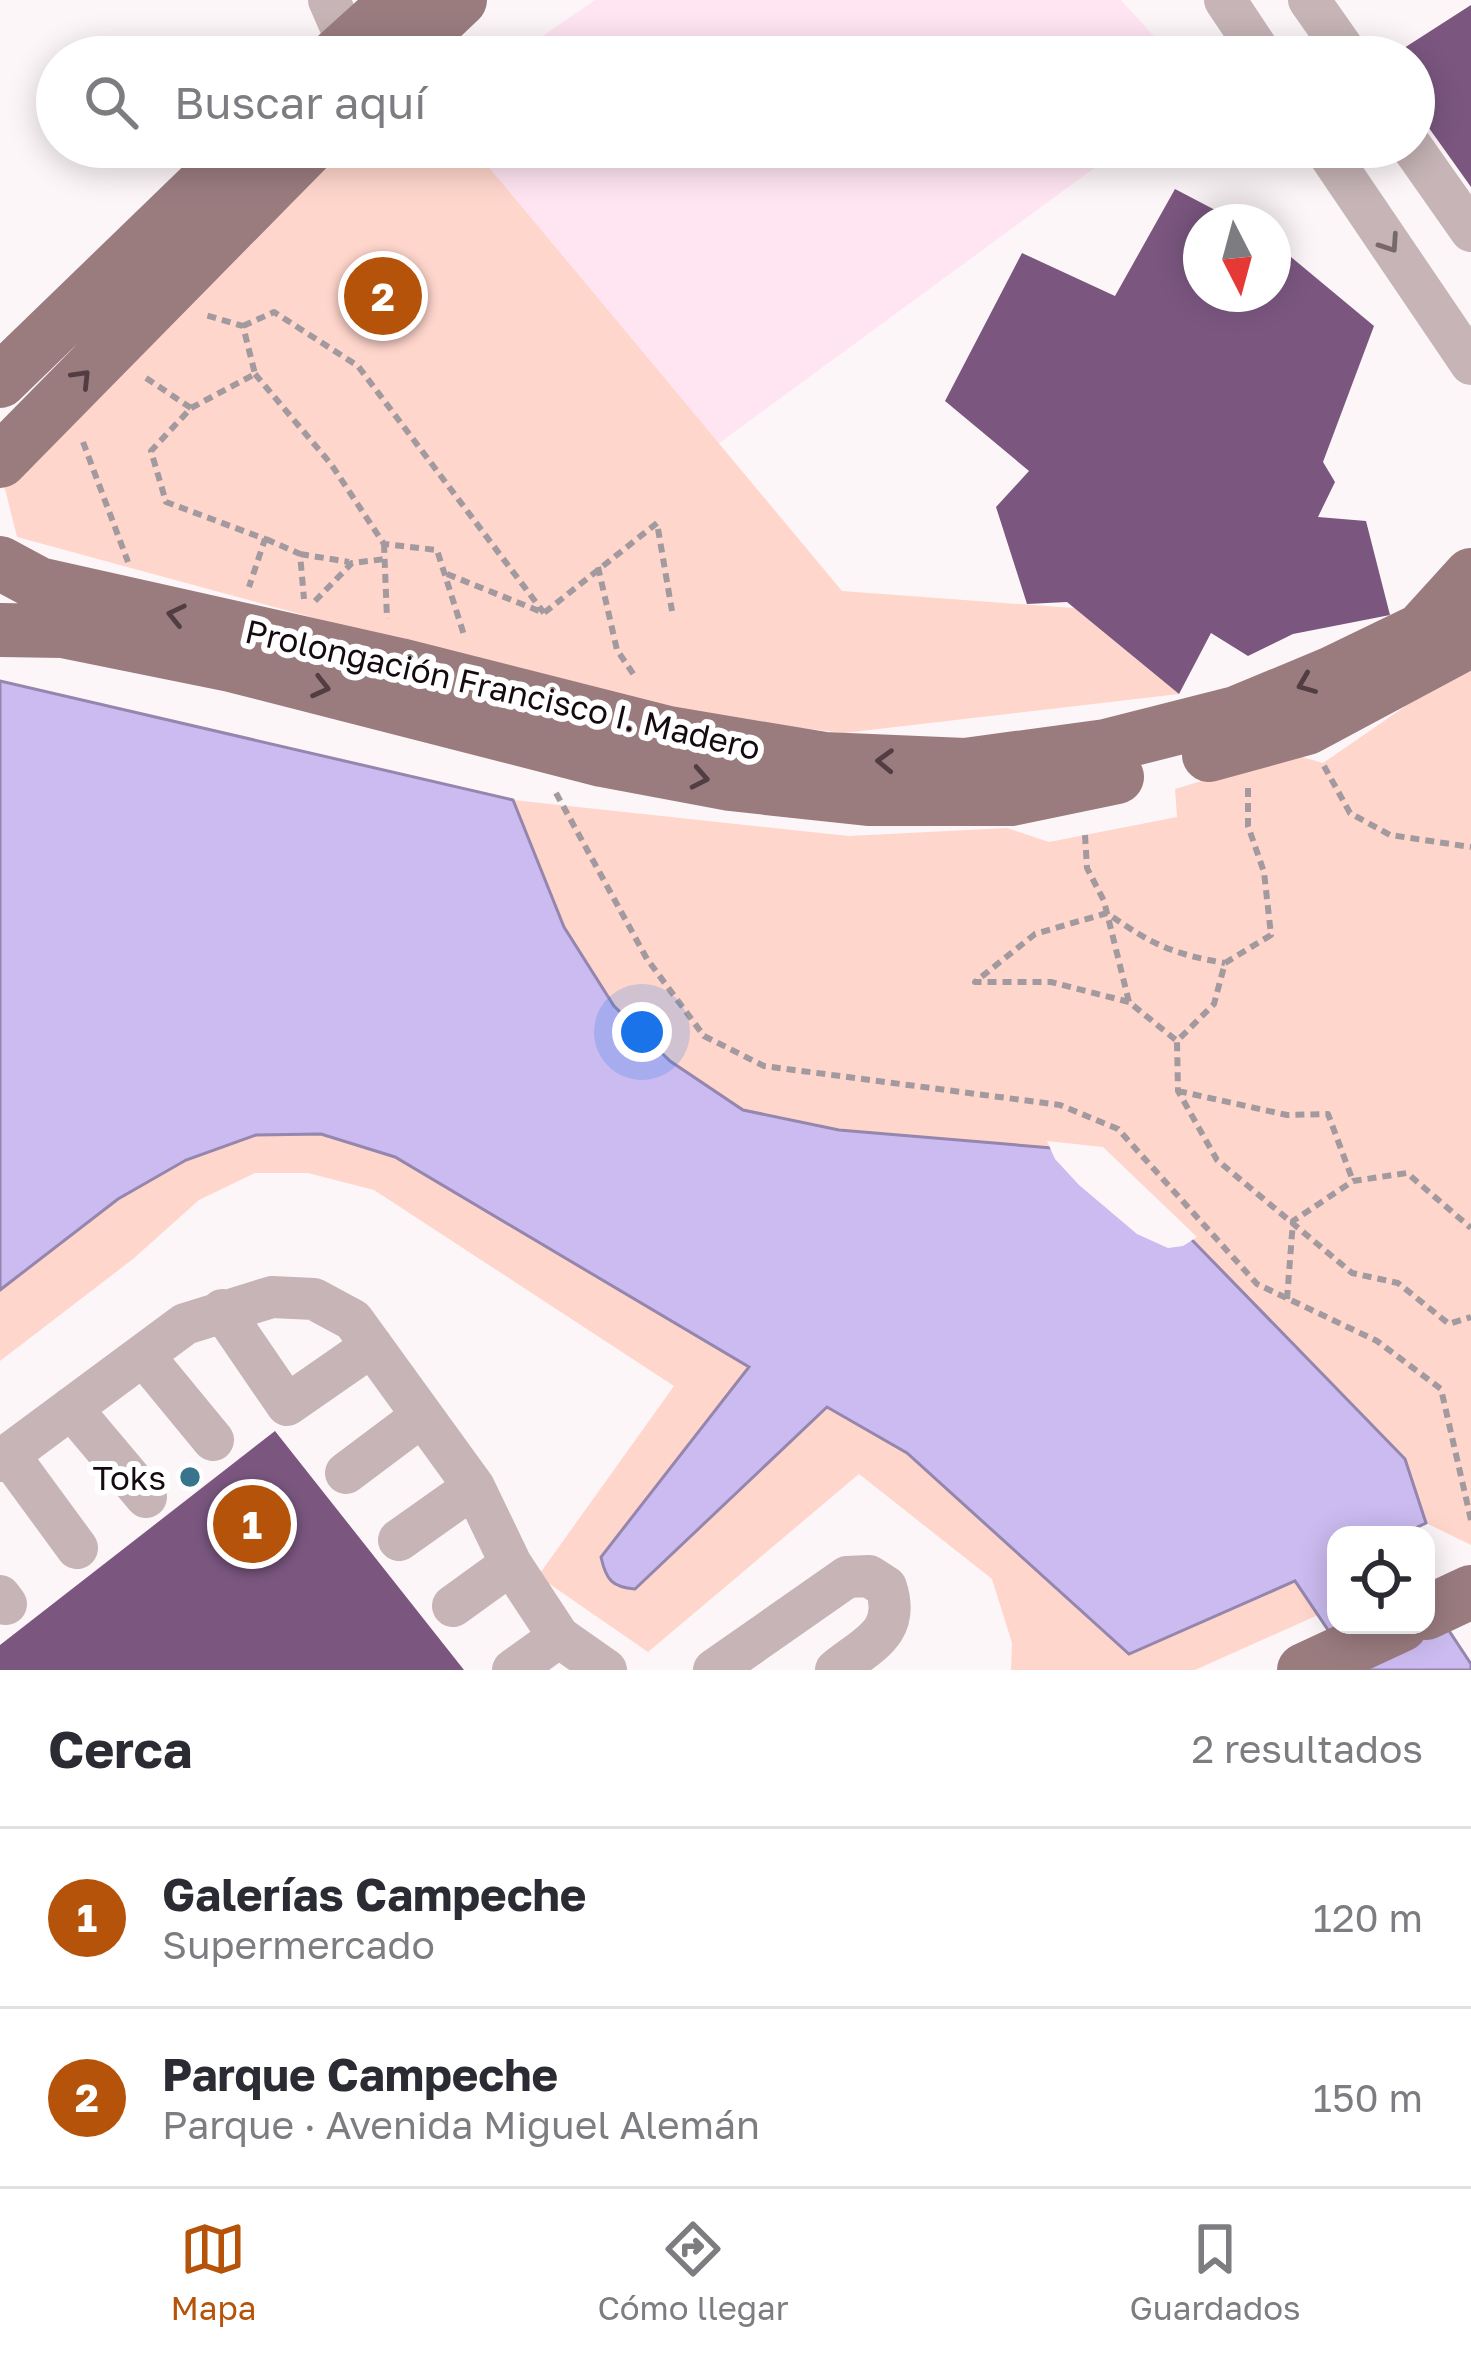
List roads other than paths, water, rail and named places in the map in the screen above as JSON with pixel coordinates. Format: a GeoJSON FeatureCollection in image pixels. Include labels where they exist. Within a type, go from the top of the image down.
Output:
{"type":"FeatureCollection","features":[{"type":"Feature","properties":{"kind":"main road"},"geometry":{"type":"LineString","coordinates":[[347,36],[398,0]]}},
{"type":"Feature","properties":{"kind":"main road"},"geometry":{"type":"LineString","coordinates":[[422,36],[460,0]]}},
{"type":"Feature","properties":{"kind":"main road"},"geometry":{"type":"LineString","coordinates":[[0,461],[188,233],[229,168]]}},
{"type":"Feature","properties":{"kind":"main road"},"geometry":{"type":"LineString","coordinates":[[0,381],[188,233],[279,168]]}},
{"type":"Feature","properties":{"kind":"main road","name":"Prolongación Francisco I. Madero"},"geometry":{"type":"LineString","coordinates":[[0,563],[39,584],[400,665],[668,733],[824,759],[965,765],[1106,746],[1237,712],[1421,630],[1471,575]]}},
{"type":"Feature","properties":{"kind":"main road","name":"Prolongación Francisco I. Madero"},"geometry":{"type":"LineString","coordinates":[[0,630],[63,632],[230,665],[602,760],[730,784],[868,799],[1011,799],[1175,765],[1307,728],[1471,640]]}},
{"type":"Feature","properties":{"kind":"main road"},"geometry":{"type":"LineString","coordinates":[[1315,1665],[1382,1634]]}},
{"type":"Feature","properties":{"kind":"street"},"geometry":{"type":"LineString","coordinates":[[1225,0],[1249,36]]}},
{"type":"Feature","properties":{"kind":"street"},"geometry":{"type":"LineString","coordinates":[[1309,0],[1334,36]]}},
{"type":"Feature","properties":{"kind":"street"},"geometry":{"type":"LineString","coordinates":[[1338,168],[1471,364]]}},
{"type":"Feature","properties":{"kind":"street"},"geometry":{"type":"LineString","coordinates":[[1427,168],[1471,231]]}},
{"type":"Feature","properties":{"kind":"street"},"geometry":{"type":"LineString","coordinates":[[77,1549],[4,1458],[185,1324],[272,1298],[314,1299],[353,1320],[475,1486],[511,1564],[559,1636],[606,1670]]}},
{"type":"Feature","properties":{"kind":"street"},"geometry":{"type":"LineString","coordinates":[[222,1310],[287,1405],[372,1346]]}},
{"type":"Feature","properties":{"kind":"street"},"geometry":{"type":"LineString","coordinates":[[143,1355],[213,1440]]}},
{"type":"Feature","properties":{"kind":"street"},"geometry":{"type":"LineString","coordinates":[[71,1408],[146,1497]]}},
{"type":"Feature","properties":{"kind":"street"},"geometry":{"type":"LineString","coordinates":[[346,1473],[422,1416]]}},
{"type":"Feature","properties":{"kind":"street"},"geometry":{"type":"LineString","coordinates":[[399,1540],[475,1486]]}},
{"type":"Feature","properties":{"kind":"street"},"geometry":{"type":"LineString","coordinates":[[453,1606],[511,1564]]}},
{"type":"Feature","properties":{"kind":"street"},"geometry":{"type":"LineString","coordinates":[[714,1670],[847,1577],[869,1576],[886,1587],[893,1609],[887,1629],[836,1670]]}},
{"type":"Feature","properties":{"kind":"street"},"geometry":{"type":"LineString","coordinates":[[513,1670],[559,1636]]}},
{"type":"Feature","properties":{"kind":"place","name":"Parque Campeche"},"geometry":{"type":"Point","coordinates":[383,296]}},
{"type":"Feature","properties":{"kind":"place","name":"Toks"},"geometry":{"type":"Point","coordinates":[190,1477]}},
{"type":"Feature","properties":{"kind":"place","name":"Galerías Campeche"},"geometry":{"type":"Point","coordinates":[252,1524]}}]}
